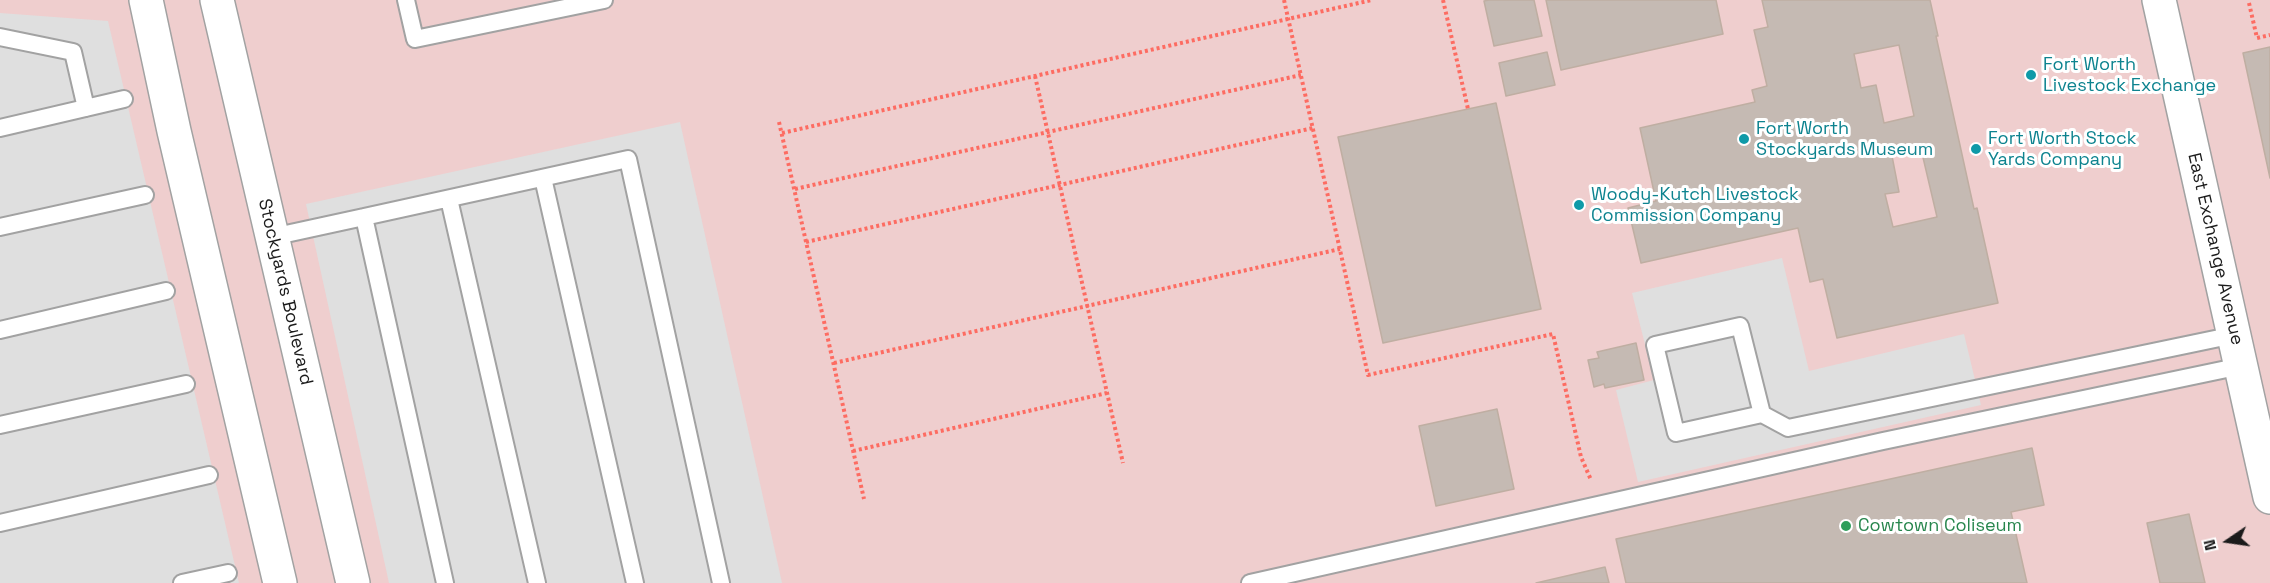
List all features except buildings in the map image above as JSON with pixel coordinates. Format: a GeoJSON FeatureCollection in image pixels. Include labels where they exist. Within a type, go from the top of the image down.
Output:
{"type":"FeatureCollection","features":[{"type":"Feature","properties":{"kind":"street"},"geometry":{"type":"LineString","coordinates":[[146,0],[174,131],[280,583]]}},
{"type":"Feature","properties":{"kind":"street","name":"Stockyards Boulevard"},"geometry":{"type":"LineString","coordinates":[[217,0],[353,583]]}},
{"type":"Feature","properties":{"kind":"street","name":"East Exchange Avenue"},"geometry":{"type":"LineString","coordinates":[[2159,0],[2237,350],[2262,427],[2270,497]]}},
{"type":"Feature","properties":{"kind":"lane"},"geometry":{"type":"LineString","coordinates":[[406,0],[415,39],[604,0]]}},
{"type":"Feature","properties":{"kind":"lane"},"geometry":{"type":"LineString","coordinates":[[0,37],[73,52],[86,108]]}},
{"type":"Feature","properties":{"kind":"lane"},"geometry":{"type":"LineString","coordinates":[[0,128],[124,99]]}},
{"type":"Feature","properties":{"kind":"lane"},"geometry":{"type":"LineString","coordinates":[[272,237],[627,159],[721,583]]}},
{"type":"Feature","properties":{"kind":"lane"},"geometry":{"type":"LineString","coordinates":[[543,178],[635,583]]}},
{"type":"Feature","properties":{"kind":"lane"},"geometry":{"type":"LineString","coordinates":[[0,227],[145,195]]}},
{"type":"Feature","properties":{"kind":"lane"},"geometry":{"type":"LineString","coordinates":[[449,199],[537,583]]}},
{"type":"Feature","properties":{"kind":"lane"},"geometry":{"type":"LineString","coordinates":[[364,217],[445,583]]}},
{"type":"Feature","properties":{"kind":"lane"},"geometry":{"type":"LineString","coordinates":[[0,330],[166,291]]}},
{"type":"Feature","properties":{"kind":"lane"},"geometry":{"type":"LineString","coordinates":[[1762,414],[1740,327],[1655,345],[1676,433],[1762,414],[1788,428],[2237,350]]}},
{"type":"Feature","properties":{"kind":"lane"},"geometry":{"type":"LineString","coordinates":[[1250,583],[1871,444],[2237,350]]}},
{"type":"Feature","properties":{"kind":"lane"},"geometry":{"type":"LineString","coordinates":[[0,425],[186,384]]}},
{"type":"Feature","properties":{"kind":"lane"},"geometry":{"type":"LineString","coordinates":[[0,523],[209,476]]}},
{"type":"Feature","properties":{"kind":"lane"},"geometry":{"type":"LineString","coordinates":[[182,583],[228,573]]}},
{"type":"Feature","properties":{"kind":"path"},"geometry":{"type":"LineString","coordinates":[[1284,0],[1368,375],[1553,334],[1581,458],[1604,505]]}},
{"type":"Feature","properties":{"kind":"path"},"geometry":{"type":"LineString","coordinates":[[782,133],[1372,0]]}},
{"type":"Feature","properties":{"kind":"path"},"geometry":{"type":"LineString","coordinates":[[1443,0],[1468,109]]}},
{"type":"Feature","properties":{"kind":"path"},"geometry":{"type":"LineString","coordinates":[[2249,3],[2257,38],[2270,35]]}},
{"type":"Feature","properties":{"kind":"path"},"geometry":{"type":"LineString","coordinates":[[795,189],[1301,75]]}},
{"type":"Feature","properties":{"kind":"path"},"geometry":{"type":"LineString","coordinates":[[1035,76],[1123,463]]}},
{"type":"Feature","properties":{"kind":"path"},"geometry":{"type":"LineString","coordinates":[[779,122],[864,499]]}},
{"type":"Feature","properties":{"kind":"path"},"geometry":{"type":"LineString","coordinates":[[806,242],[1313,128]]}},
{"type":"Feature","properties":{"kind":"path"},"geometry":{"type":"LineString","coordinates":[[834,363],[1340,249]]}},
{"type":"Feature","properties":{"kind":"path"},"geometry":{"type":"LineString","coordinates":[[853,451],[1107,393]]}},
{"type":"Feature","properties":{"kind":"shaded area"},"geometry":{"type":"Polygon","coordinates":[[[0,0],[2270,0],[2270,583],[0,583],[0,0]]]}},
{"type":"Feature","properties":{"kind":"shaded area"},"geometry":{"type":"Polygon","coordinates":[[[0,13],[108,21],[239,583],[0,583],[0,13]]]}},
{"type":"Feature","properties":{"kind":"shaded area"},"geometry":{"type":"Polygon","coordinates":[[[680,122],[782,583],[389,583],[306,204],[680,122]]]}},
{"type":"Feature","properties":{"kind":"shaded area"},"geometry":{"type":"Polygon","coordinates":[[[1782,258],[1809,371],[1964,334],[1981,405],[1638,482],[1616,390],[1654,380],[1632,293],[1782,258]]]}},
{"type":"Feature","properties":{"kind":"place","name":"Fort Worth Livestock Exchange"},"geometry":{"type":"Point","coordinates":[2031,75]}},
{"type":"Feature","properties":{"kind":"place","name":"Fort Worth Stockyards Museum"},"geometry":{"type":"Point","coordinates":[1744,139]}},
{"type":"Feature","properties":{"kind":"place","name":"Fort Worth Stock Yards Company"},"geometry":{"type":"Point","coordinates":[1976,149]}},
{"type":"Feature","properties":{"kind":"place","name":"Woody-Kutch Livestock Commission Company"},"geometry":{"type":"Point","coordinates":[1579,205]}},
{"type":"Feature","properties":{"kind":"place","name":"Cowtown Coliseum"},"geometry":{"type":"Point","coordinates":[1846,526]}}]}
